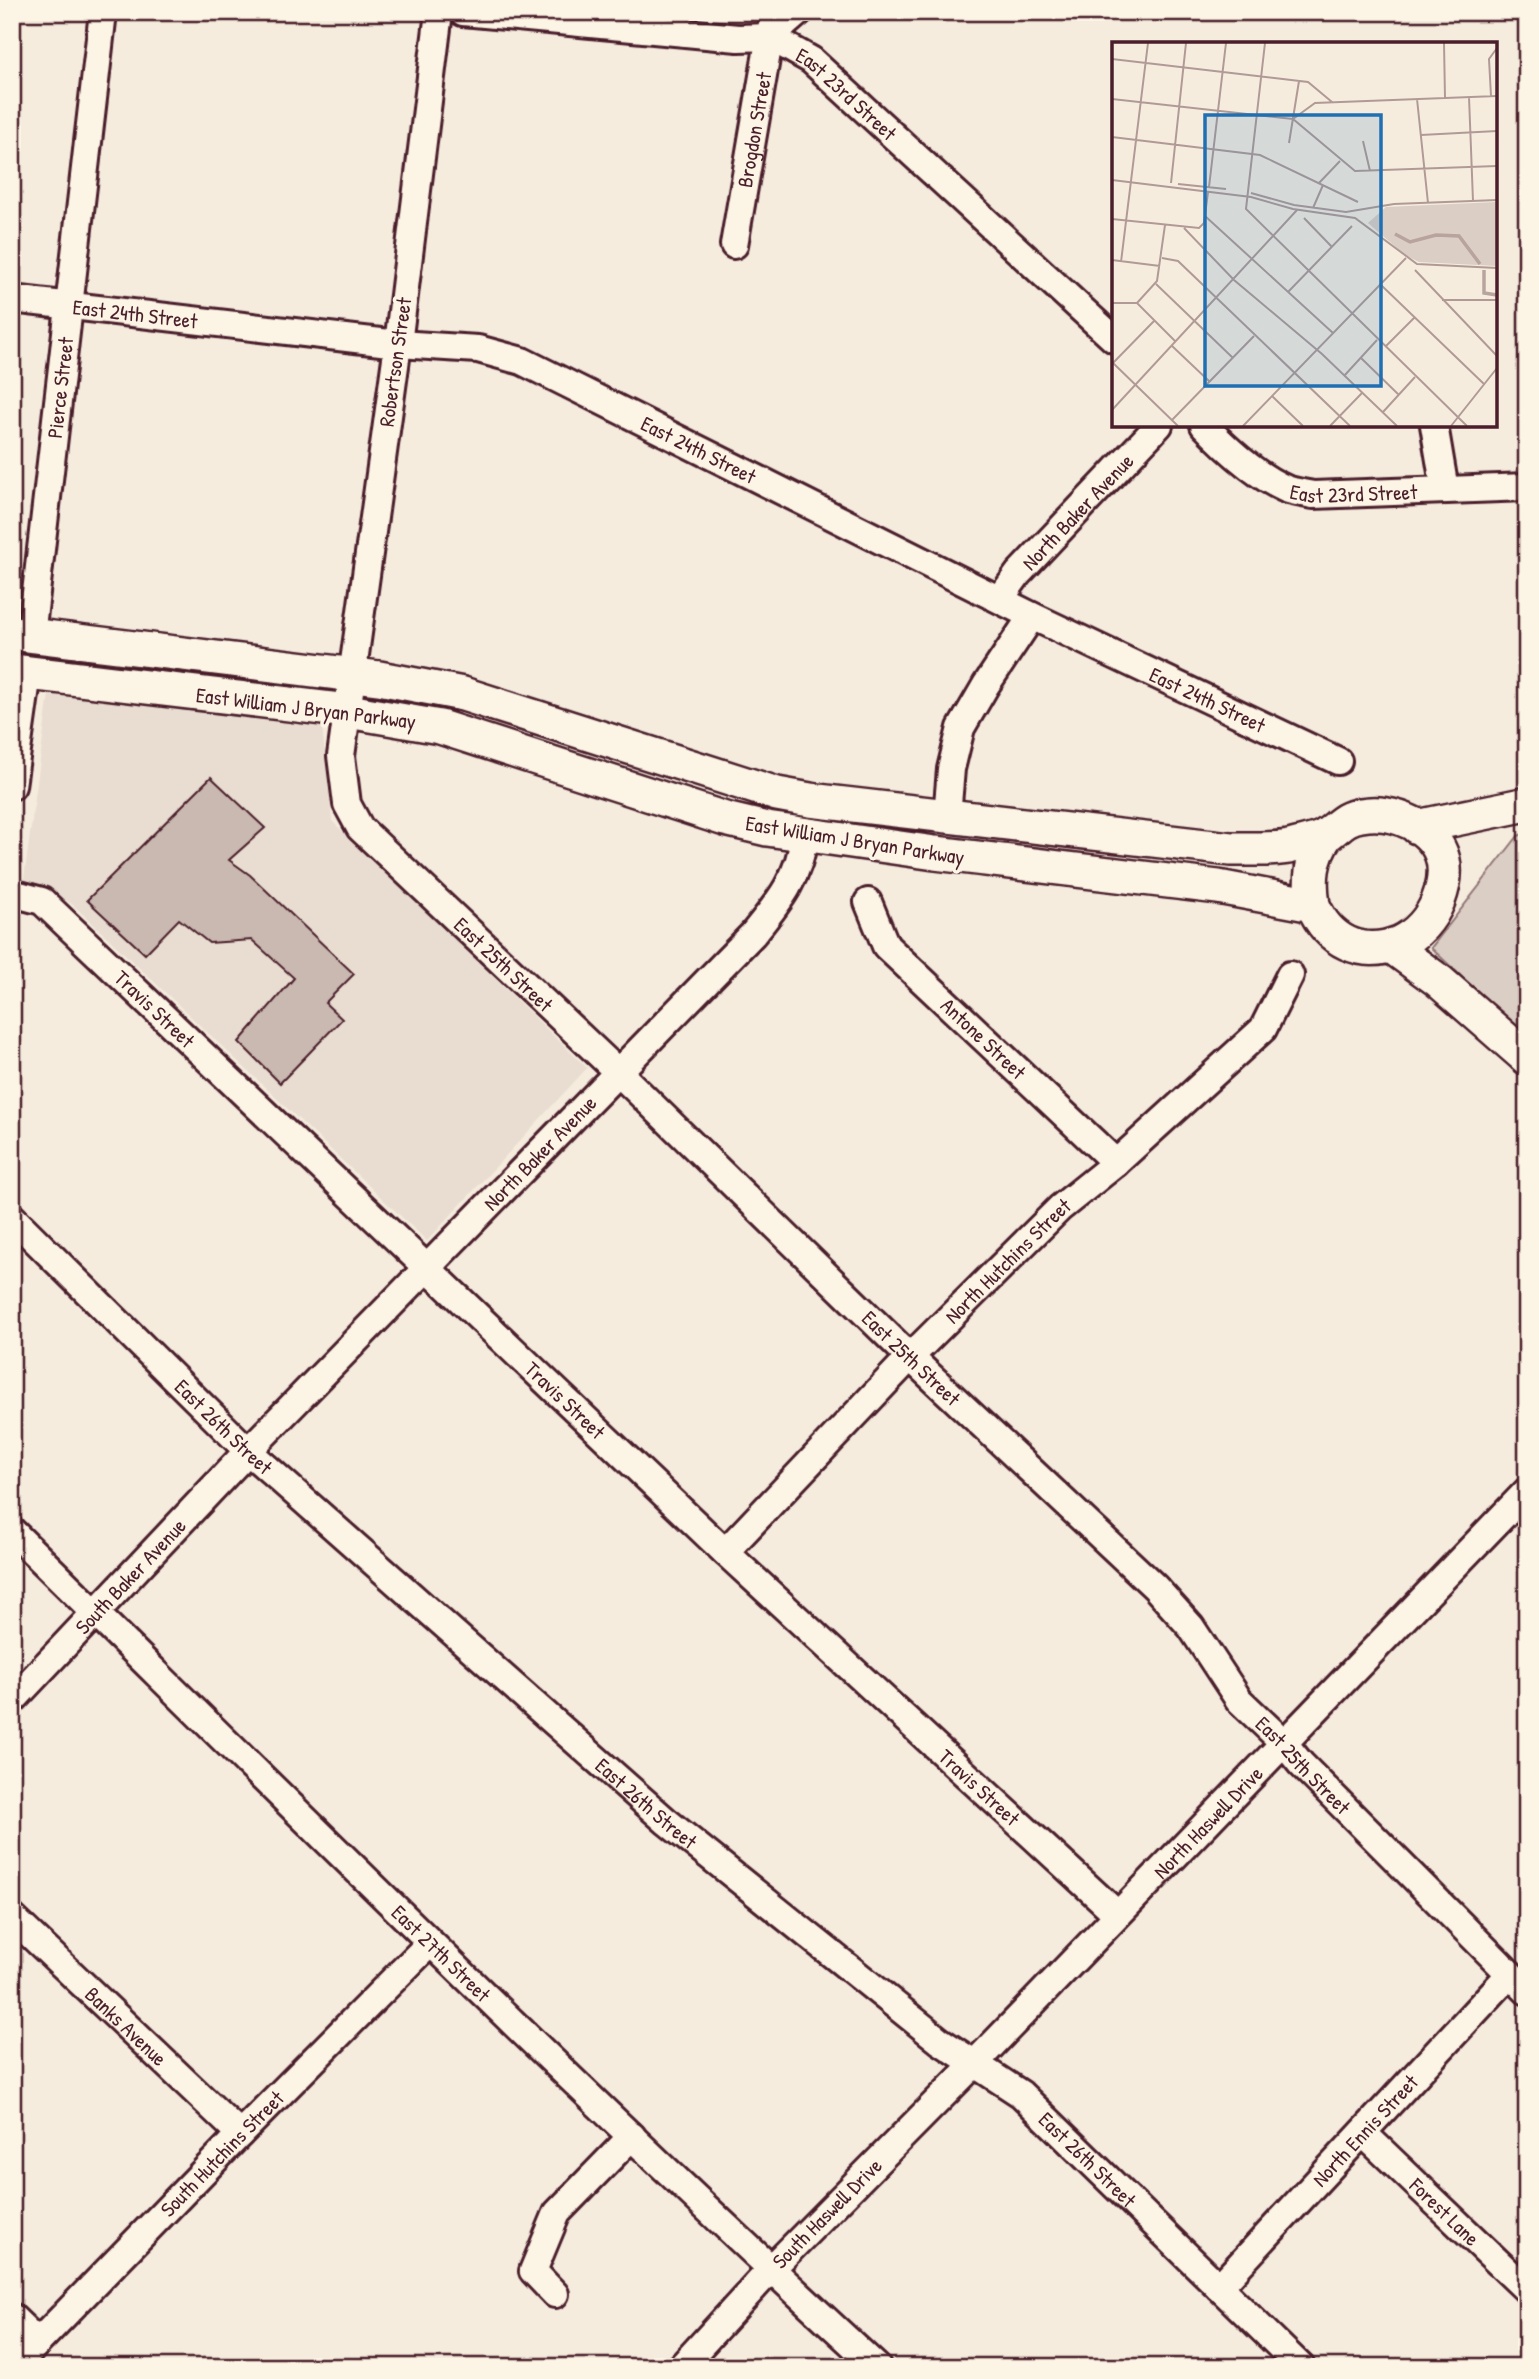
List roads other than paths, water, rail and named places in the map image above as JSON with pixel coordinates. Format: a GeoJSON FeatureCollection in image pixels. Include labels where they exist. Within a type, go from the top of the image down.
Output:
{"type":"FeatureCollection","features":[{"type":"Feature","properties":{"kind":"main road","name":"East William J Bryan Parkway"},"geometry":{"type":"LineString","coordinates":[[21,635],[352,675],[463,694],[777,794],[846,805],[1231,849],[1289,847],[1325,836],[1343,821],[1368,814],[1395,816],[1417,827]]}},
{"type":"Feature","properties":{"kind":"main road","name":"East William J Bryan Parkway"},"geometry":{"type":"LineString","coordinates":[[20,672],[348,711],[440,727],[726,819],[804,836],[1219,887],[1313,905]]}},
{"type":"Feature","properties":{"kind":"main road"},"geometry":{"type":"LineString","coordinates":[[1417,827],[1527,804]]}},
{"type":"Feature","properties":{"kind":"main road"},"geometry":{"type":"LineString","coordinates":[[1325,836],[1312,861],[1310,882],[1313,905],[1325,926],[1332,935],[1345,942],[1367,948],[1391,946],[1421,928],[1436,907],[1441,892],[1443,859],[1433,840],[1417,827]]}},
{"type":"Feature","properties":{"kind":"main road"},"geometry":{"type":"LineString","coordinates":[[1391,946],[1439,981],[1527,1058]]}},
{"type":"Feature","properties":{"kind":"street","name":"Pierce Street"},"geometry":{"type":"LineString","coordinates":[[21,635],[68,306],[103,12]]}},
{"type":"Feature","properties":{"kind":"street","name":"Robertson Street"},"geometry":{"type":"LineString","coordinates":[[348,711],[398,344],[439,12]]}},
{"type":"Feature","properties":{"kind":"street"},"geometry":{"type":"LineString","coordinates":[[463,12],[738,38],[799,12]]}},
{"type":"Feature","properties":{"kind":"street","name":"Brogdon Street"},"geometry":{"type":"LineString","coordinates":[[734,245],[772,24]]}},
{"type":"Feature","properties":{"kind":"street","name":"East 23rd Street"},"geometry":{"type":"LineString","coordinates":[[772,24],[1112,337]]}},
{"type":"Feature","properties":{"kind":"street","name":"East 24th Street"},"geometry":{"type":"LineString","coordinates":[[12,299],[398,344],[478,349],[522,361],[1032,615],[1338,761]]}},
{"type":"Feature","properties":{"kind":"street","name":"North Baker Avenue"},"geometry":{"type":"LineString","coordinates":[[1000,599],[1018,574],[1157,427]]}},
{"type":"Feature","properties":{"kind":"street","name":"East 23rd Street"},"geometry":{"type":"LineString","coordinates":[[1206,427],[1231,453],[1286,489],[1312,495],[1527,487]]}},
{"type":"Feature","properties":{"kind":"street"},"geometry":{"type":"LineString","coordinates":[[1434,427],[1445,490]]}},
{"type":"Feature","properties":{"kind":"street"},"geometry":{"type":"LineString","coordinates":[[947,816],[951,769],[961,728],[1032,615]]}},
{"type":"Feature","properties":{"kind":"street"},"geometry":{"type":"LineString","coordinates":[[12,786],[20,672]]}},
{"type":"Feature","properties":{"kind":"street","name":"East 25th Street"},"geometry":{"type":"LineString","coordinates":[[348,711],[341,756],[347,804],[360,828],[618,1072],[911,1357],[1155,1587],[1191,1628],[1239,1700],[1518,1983]]}},
{"type":"Feature","properties":{"kind":"street","name":"North Baker Avenue"},"geometry":{"type":"LineString","coordinates":[[248,1451],[753,934],[786,893],[802,850],[804,836]]}},
{"type":"Feature","properties":{"kind":"street","name":"Travis Street"},"geometry":{"type":"LineString","coordinates":[[12,893],[42,901],[725,1552],[1117,1914]]}},
{"type":"Feature","properties":{"kind":"street","name":"Antone Street"},"geometry":{"type":"LineString","coordinates":[[868,902],[886,946],[1116,1163]]}},
{"type":"Feature","properties":{"kind":"street","name":"North Hutchins Street"},"geometry":{"type":"LineString","coordinates":[[725,1552],[911,1357],[1060,1208],[1116,1163],[1263,1029],[1290,975]]}},
{"type":"Feature","properties":{"kind":"street","name":"East 26th Street"},"geometry":{"type":"LineString","coordinates":[[12,1217],[248,1451],[666,1821],[940,2040],[1021,2094],[1301,2367]]}},
{"type":"Feature","properties":{"kind":"street","name":"South Baker Avenue"},"geometry":{"type":"LineString","coordinates":[[12,1701],[248,1451]]}},
{"type":"Feature","properties":{"kind":"street","name":"North Haswell Drive"},"geometry":{"type":"LineString","coordinates":[[975,2063],[1527,1491]]}},
{"type":"Feature","properties":{"kind":"street","name":"East 27th Street"},"geometry":{"type":"LineString","coordinates":[[12,1531],[430,1943],[877,2367]]}},
{"type":"Feature","properties":{"kind":"street","name":"Banks Avenue"},"geometry":{"type":"LineString","coordinates":[[12,1917],[240,2134]]}},
{"type":"Feature","properties":{"kind":"street","name":"South Hutchins Street"},"geometry":{"type":"LineString","coordinates":[[14,2367],[430,1943]]}},
{"type":"Feature","properties":{"kind":"street","name":"North Ennis Street"},"geometry":{"type":"LineString","coordinates":[[1219,2287],[1364,2134],[1518,1983]]}},
{"type":"Feature","properties":{"kind":"street","name":"South Haswell Drive"},"geometry":{"type":"LineString","coordinates":[[681,2367],[771,2269],[975,2063]]}},
{"type":"Feature","properties":{"kind":"street","name":"Forest Lane"},"geometry":{"type":"LineString","coordinates":[[1364,2134],[1527,2290]]}},
{"type":"Feature","properties":{"kind":"street"},"geometry":{"type":"LineString","coordinates":[[555,2294],[533,2271],[557,2213],[632,2136]]}},
{"type":"Feature","properties":{"kind":"street"},"geometry":{"type":"LineString","coordinates":[[12,2317],[38,2342]]}}]}
